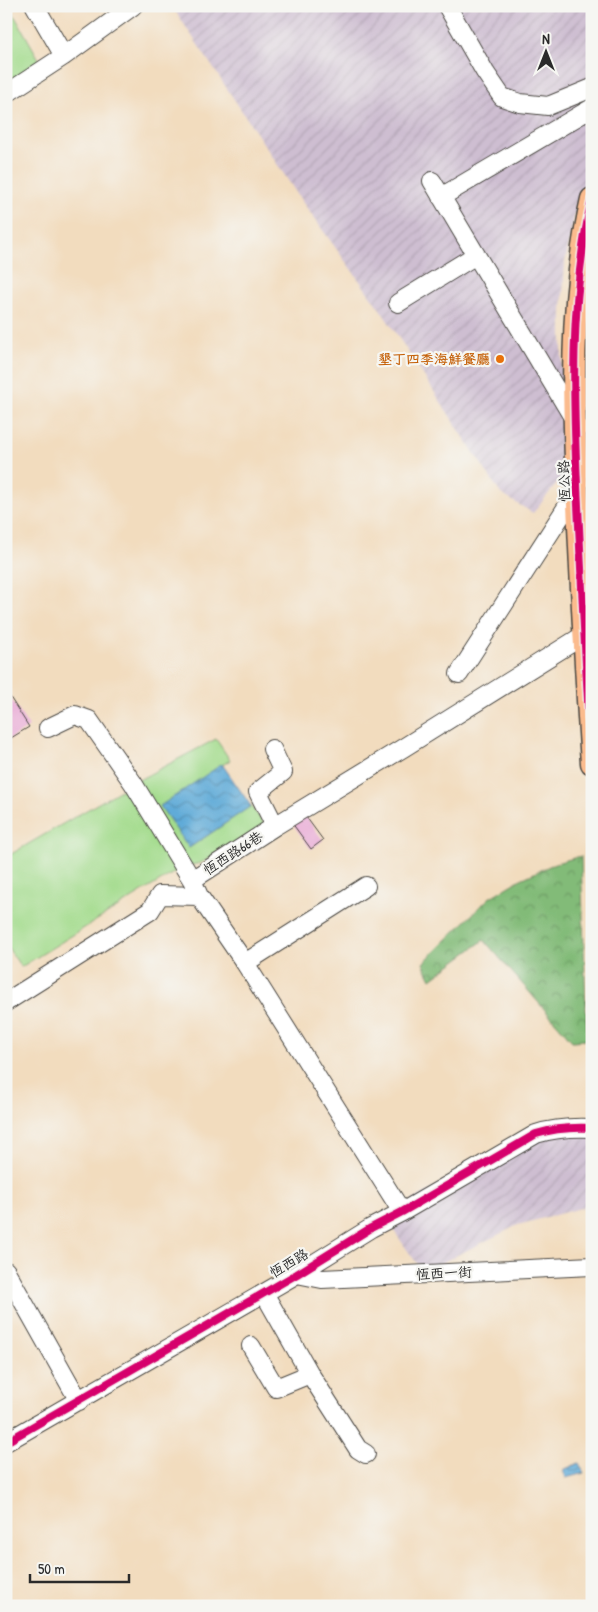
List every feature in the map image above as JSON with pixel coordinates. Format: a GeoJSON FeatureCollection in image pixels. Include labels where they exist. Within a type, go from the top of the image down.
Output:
{"type":"FeatureCollection","features":[{"type":"Feature","properties":{"kind":"main road","name":"恆公路"},"geometry":{"type":"LineString","coordinates":[[592,199],[582,251],[575,308],[577,492],[588,631],[592,763]]}},
{"type":"Feature","properties":{"kind":"street"},"geometry":{"type":"LineString","coordinates":[[36,6],[64,56]]}},
{"type":"Feature","properties":{"kind":"street"},"geometry":{"type":"LineString","coordinates":[[6,94],[64,56],[133,6]]}},
{"type":"Feature","properties":{"kind":"street"},"geometry":{"type":"LineString","coordinates":[[447,6],[485,72],[502,97],[520,103],[548,106],[592,88]]}},
{"type":"Feature","properties":{"kind":"street"},"geometry":{"type":"LineString","coordinates":[[442,197],[592,108]]}},
{"type":"Feature","properties":{"kind":"street"},"geometry":{"type":"LineString","coordinates":[[432,181],[575,422]]}},
{"type":"Feature","properties":{"kind":"street"},"geometry":{"type":"LineString","coordinates":[[398,303],[476,255]]}},
{"type":"Feature","properties":{"kind":"street"},"geometry":{"type":"LineString","coordinates":[[459,674],[577,492]]}},
{"type":"Feature","properties":{"kind":"street","name":"恆西路66巷"},"geometry":{"type":"LineString","coordinates":[[402,1212],[195,888],[274,826],[403,748],[588,631]]}},
{"type":"Feature","properties":{"kind":"street"},"geometry":{"type":"LineString","coordinates":[[6,1002],[150,911],[160,895],[195,888],[132,783],[89,720],[75,715],[48,728]]}},
{"type":"Feature","properties":{"kind":"street"},"geometry":{"type":"LineString","coordinates":[[272,749],[283,772],[258,792],[274,826]]}},
{"type":"Feature","properties":{"kind":"street"},"geometry":{"type":"LineString","coordinates":[[244,963],[366,886]]}},
{"type":"Feature","properties":{"kind":"street","name":"恆西路"},"geometry":{"type":"LineString","coordinates":[[6,1442],[297,1274],[371,1228],[536,1134],[553,1129],[592,1128]]}},
{"type":"Feature","properties":{"kind":"street","name":"恆西一街"},"geometry":{"type":"LineString","coordinates":[[297,1274],[322,1279],[592,1266]]}},
{"type":"Feature","properties":{"kind":"street"},"geometry":{"type":"LineString","coordinates":[[6,1271],[79,1401]]}},
{"type":"Feature","properties":{"kind":"street"},"geometry":{"type":"LineString","coordinates":[[264,1293],[310,1374],[358,1449],[366,1454]]}},
{"type":"Feature","properties":{"kind":"street"},"geometry":{"type":"LineString","coordinates":[[251,1346],[276,1388],[310,1374]]}},
{"type":"Feature","properties":{"kind":"shaded area"},"geometry":{"type":"Polygon","coordinates":[[[172,6],[592,6],[592,227],[575,213],[565,262],[562,311],[562,477],[533,513],[501,494],[380,309],[303,203],[172,6]]]}},
{"type":"Feature","properties":{"kind":"shaded area"},"geometry":{"type":"Polygon","coordinates":[[[590,1124],[592,1205],[518,1225],[423,1272],[384,1217],[534,1130],[590,1124]]]}},
{"type":"Feature","properties":{"kind":"green space"},"geometry":{"type":"Polygon","coordinates":[[[6,6],[9,6],[44,68],[6,93],[6,6]]]}},
{"type":"Feature","properties":{"kind":"green space"},"geometry":{"type":"Polygon","coordinates":[[[216,739],[230,760],[161,806],[189,848],[251,806],[266,826],[201,863],[183,867],[21,967],[6,945],[6,857],[133,783],[216,739]]]}},
{"type":"Feature","properties":{"kind":"green space"},"geometry":{"type":"Polygon","coordinates":[[[581,856],[587,1040],[572,1041],[484,940],[431,979],[423,963],[489,898],[519,880],[556,863],[581,856]]]}},
{"type":"Feature","properties":{"kind":"water"},"geometry":{"type":"Polygon","coordinates":[[[222,764],[251,806],[189,848],[160,806],[222,764]]]}},
{"type":"Feature","properties":{"kind":"water"},"geometry":{"type":"Polygon","coordinates":[[[579,1463],[584,1473],[566,1478],[563,1470],[579,1463]]]}},
{"type":"Feature","properties":{"kind":"building"},"geometry":{"type":"Polygon","coordinates":[[[6,691],[29,727],[6,741],[6,691]]]}},
{"type":"Feature","properties":{"kind":"building"},"geometry":{"type":"Polygon","coordinates":[[[301,810],[323,840],[311,849],[289,819],[301,810]]]}},
{"type":"Feature","properties":{"kind":"cycle path"},"geometry":{"type":"LineString","coordinates":[[592,199],[579,275],[574,351],[576,467],[592,763]]}},
{"type":"Feature","properties":{"kind":"cycle path"},"geometry":{"type":"LineString","coordinates":[[6,1442],[297,1274],[371,1228],[536,1134],[564,1128],[592,1128]]}},
{"type":"Feature","properties":{"kind":"place","name":"墾丁四季海鮮餐廳"},"geometry":{"type":"Point","coordinates":[500,359]}}]}
